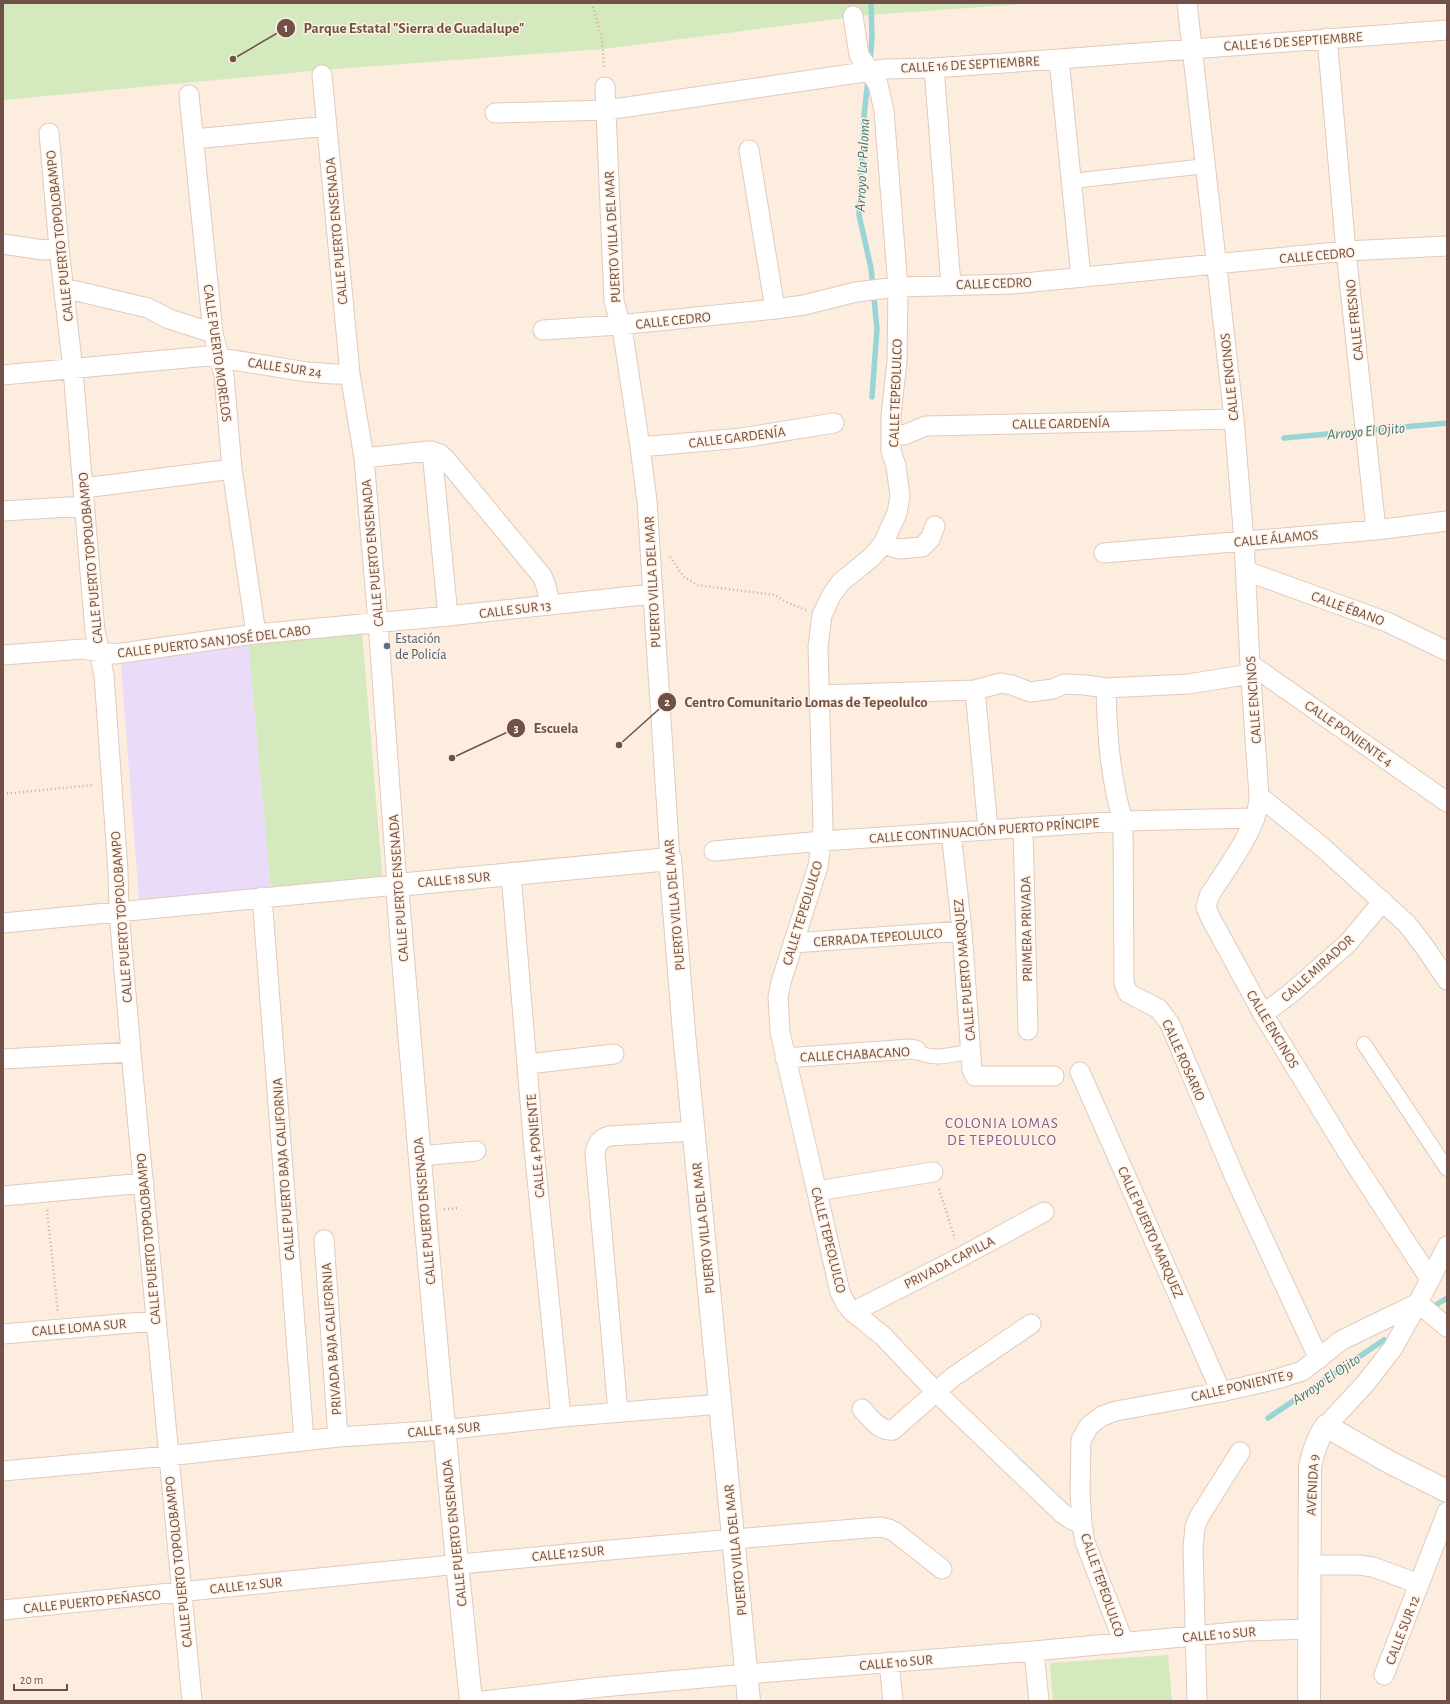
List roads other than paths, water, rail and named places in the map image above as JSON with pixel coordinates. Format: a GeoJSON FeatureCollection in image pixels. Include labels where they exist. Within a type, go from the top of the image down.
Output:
{"type":"FeatureCollection","features":[{"type":"Feature","properties":{"kind":"street","name":"CALLE ENCINOS"},"geometry":{"type":"LineString","coordinates":[[1187,3],[1234,419],[1246,571],[1250,669],[1259,796],[1259,807],[1249,832],[1209,896],[1206,907],[1263,1014],[1348,1153],[1430,1279]]}},
{"type":"Feature","properties":{"kind":"street","name":"CALLE TEPEOLULCO"},"geometry":{"type":"LineString","coordinates":[[853,16],[859,55],[878,84],[884,111],[898,287],[897,362],[891,415],[891,451],[896,466],[900,496],[897,513],[883,544],[872,557],[841,582],[831,596],[822,615],[818,647],[823,827],[822,841],[818,866],[780,982],[778,997],[780,1032],[840,1292],[846,1304],[853,1312],[883,1336],[935,1391],[1062,1513],[1072,1520],[1082,1524],[1085,1542],[1124,1643]]}},
{"type":"Feature","properties":{"kind":"street","name":"CALLE 16 DE SEPTIEMBRE"},"geometry":{"type":"LineString","coordinates":[[495,112],[607,110],[885,69],[934,68],[1447,30]]}},
{"type":"Feature","properties":{"kind":"street","name":"CALLE FRESNO"},"geometry":{"type":"LineString","coordinates":[[1327,38],[1346,251],[1376,530]]}},
{"type":"Feature","properties":{"kind":"street"},"geometry":{"type":"LineString","coordinates":[[1059,59],[1081,277]]}},
{"type":"Feature","properties":{"kind":"street"},"geometry":{"type":"LineString","coordinates":[[934,68],[951,285]]}},
{"type":"Feature","properties":{"kind":"street","name":"CALLE PUERTO ENSENADA"},"geometry":{"type":"LineString","coordinates":[[322,75],[350,374],[364,458],[419,1156],[443,1430],[471,1701]]}},
{"type":"Feature","properties":{"kind":"street","name":"PUERTO VILLA DEL MAR"},"geometry":{"type":"LineString","coordinates":[[605,87],[614,301],[619,325],[623,334],[640,447],[651,548],[652,594],[670,859],[694,1131],[749,1701]]}},
{"type":"Feature","properties":{"kind":"street","name":"CALLE PUERTO MORELOS"},"geometry":{"type":"LineString","coordinates":[[189,95],[213,333],[224,376],[232,469],[256,634]]}},
{"type":"Feature","properties":{"kind":"street"},"geometry":{"type":"LineString","coordinates":[[194,139],[326,126]]}},
{"type":"Feature","properties":{"kind":"street","name":"CALLE PUERTO TOPOLOBAMPO"},"geometry":{"type":"LineString","coordinates":[[49,133],[59,248],[73,370],[95,631],[104,675],[119,912],[131,1052],[144,1183],[155,1321],[192,1701]]}},
{"type":"Feature","properties":{"kind":"street"},"geometry":{"type":"LineString","coordinates":[[750,150],[775,309]]}},
{"type":"Feature","properties":{"kind":"street"},"geometry":{"type":"LineString","coordinates":[[1072,180],[1206,166]]}},
{"type":"Feature","properties":{"kind":"street"},"geometry":{"type":"LineString","coordinates":[[3,244],[43,250],[59,248]]}},
{"type":"Feature","properties":{"kind":"street","name":"CALLE CEDRO"},"geometry":{"type":"LineString","coordinates":[[543,330],[619,325],[775,309],[804,305],[856,292],[898,287],[1013,284],[1346,251],[1447,246]]}},
{"type":"Feature","properties":{"kind":"street"},"geometry":{"type":"LineString","coordinates":[[64,288],[148,308],[169,319],[213,333]]}},
{"type":"Feature","properties":{"kind":"street","name":"CALLE SUR 24"},"geometry":{"type":"LineString","coordinates":[[3,376],[208,356],[220,356],[234,360],[307,372],[350,374]]}},
{"type":"Feature","properties":{"kind":"street","name":"CALLE GARDENÍA"},"geometry":{"type":"LineString","coordinates":[[891,435],[904,435],[926,426],[1234,419]]}},
{"type":"Feature","properties":{"kind":"street","name":"CALLE GARDENÍA"},"geometry":{"type":"LineString","coordinates":[[640,447],[742,438],[834,422]]}},
{"type":"Feature","properties":{"kind":"street"},"geometry":{"type":"LineString","coordinates":[[364,458],[423,451],[440,454],[542,576],[550,605]]}},
{"type":"Feature","properties":{"kind":"street"},"geometry":{"type":"LineString","coordinates":[[432,452],[448,616]]}},
{"type":"Feature","properties":{"kind":"street"},"geometry":{"type":"LineString","coordinates":[[3,511],[232,469]]}},
{"type":"Feature","properties":{"kind":"street","name":"CALLE ÁLAMOS"},"geometry":{"type":"LineString","coordinates":[[1104,553],[1376,530],[1447,521]]}},
{"type":"Feature","properties":{"kind":"street"},"geometry":{"type":"LineString","coordinates":[[883,544],[899,549],[922,547],[930,539],[935,526]]}},
{"type":"Feature","properties":{"kind":"street","name":"CALLE ÉBANO"},"geometry":{"type":"LineString","coordinates":[[1246,571],[1386,622],[1447,652]]}},
{"type":"Feature","properties":{"kind":"street","name":"CALLE SUR 13"},"geometry":{"type":"LineString","coordinates":[[378,622],[652,594]]}},
{"type":"Feature","properties":{"kind":"street","name":"CALLE PUERTO SAN JOSÉ DEL CABO"},"geometry":{"type":"LineString","coordinates":[[3,655],[83,649],[115,654],[256,634],[378,622]]}},
{"type":"Feature","properties":{"kind":"street"},"geometry":{"type":"LineString","coordinates":[[820,695],[975,690],[1000,683],[1012,685],[1030,692],[1053,689],[1064,684],[1106,688],[1188,684],[1250,669]]}},
{"type":"Feature","properties":{"kind":"street","name":"CALLE PONIENTE 4"},"geometry":{"type":"LineString","coordinates":[[1250,669],[1447,802]]}},
{"type":"Feature","properties":{"kind":"street","name":"CALLE ROSARIO"},"geometry":{"type":"LineString","coordinates":[[1106,688],[1107,737],[1117,802],[1123,821],[1124,984],[1128,993],[1159,1010],[1170,1024],[1236,1180],[1319,1359]]}},
{"type":"Feature","properties":{"kind":"street"},"geometry":{"type":"LineString","coordinates":[[975,690],[988,829]]}},
{"type":"Feature","properties":{"kind":"street"},"geometry":{"type":"LineString","coordinates":[[1259,796],[1321,846],[1407,924],[1447,980]]}},
{"type":"Feature","properties":{"kind":"street","name":"CALLE CONTINUACIÓN PUERTO PRÍNCIPE"},"geometry":{"type":"LineString","coordinates":[[714,851],[822,841],[988,829],[1123,821],[1255,818]]}},
{"type":"Feature","properties":{"kind":"street","name":"PRIMERA PRIVADA"},"geometry":{"type":"LineString","coordinates":[[1023,828],[1028,1030]]}},
{"type":"Feature","properties":{"kind":"street","name":"CALLE PUERTO MARQUEZ"},"geometry":{"type":"LineString","coordinates":[[951,832],[962,931],[972,1070],[975,1076],[1054,1076]]}},
{"type":"Feature","properties":{"kind":"street","name":"CALLE 18 SUR"},"geometry":{"type":"LineString","coordinates":[[3,923],[670,859]]}},
{"type":"Feature","properties":{"kind":"street","name":"CALLE 4 PONIENTE"},"geometry":{"type":"LineString","coordinates":[[511,874],[534,1149],[561,1417]]}},
{"type":"Feature","properties":{"kind":"street","name":"CALLE PUERTO BAJA CALIFORNIA"},"geometry":{"type":"LineString","coordinates":[[262,897],[304,1440]]}},
{"type":"Feature","properties":{"kind":"street","name":"CALLE MIRADOR"},"geometry":{"type":"LineString","coordinates":[[1263,1014],[1290,994],[1348,943],[1383,901]]}},
{"type":"Feature","properties":{"kind":"street","name":"CERRADA TEPEOLULCO"},"geometry":{"type":"LineString","coordinates":[[793,943],[962,931]]}},
{"type":"Feature","properties":{"kind":"street"},"geometry":{"type":"LineString","coordinates":[[1364,1044],[1447,1169]]}},
{"type":"Feature","properties":{"kind":"street","name":"CALLE CHABACANO"},"geometry":{"type":"LineString","coordinates":[[785,1058],[910,1049],[916,1050],[929,1057],[971,1052]]}},
{"type":"Feature","properties":{"kind":"street"},"geometry":{"type":"LineString","coordinates":[[3,1059],[131,1052]]}},
{"type":"Feature","properties":{"kind":"street"},"geometry":{"type":"LineString","coordinates":[[528,1064],[614,1054]]}},
{"type":"Feature","properties":{"kind":"street","name":"CALLE PUERTO MARQUEZ"},"geometry":{"type":"LineString","coordinates":[[1080,1072],[1221,1392]]}},
{"type":"Feature","properties":{"kind":"street"},"geometry":{"type":"LineString","coordinates":[[618,1412],[595,1153],[600,1140],[609,1136],[694,1131]]}},
{"type":"Feature","properties":{"kind":"street"},"geometry":{"type":"LineString","coordinates":[[419,1156],[476,1151]]}},
{"type":"Feature","properties":{"kind":"street"},"geometry":{"type":"LineString","coordinates":[[817,1191],[933,1172]]}},
{"type":"Feature","properties":{"kind":"street"},"geometry":{"type":"LineString","coordinates":[[3,1196],[144,1183]]}},
{"type":"Feature","properties":{"kind":"street","name":"PRIVADA CAPILLA"},"geometry":{"type":"LineString","coordinates":[[853,1312],[961,1257],[1044,1212]]}},
{"type":"Feature","properties":{"kind":"street","name":"PRIVADA BAJA CALIFORNIA"},"geometry":{"type":"LineString","coordinates":[[324,1240],[338,1437]]}},
{"type":"Feature","properties":{"kind":"street"},"geometry":{"type":"LineString","coordinates":[[1447,1246],[1418,1304],[1447,1327]]}},
{"type":"Feature","properties":{"kind":"street","name":"CALLE PONIENTE 9"},"geometry":{"type":"LineString","coordinates":[[1082,1524],[1080,1492],[1081,1440],[1090,1426],[1102,1416],[1116,1411],[1221,1392],[1277,1379],[1302,1370],[1319,1359],[1330,1348],[1342,1340],[1418,1304]]}},
{"type":"Feature","properties":{"kind":"street","name":"AVENIDA 9"},"geometry":{"type":"LineString","coordinates":[[1309,1701],[1310,1467],[1314,1448],[1326,1426],[1365,1384],[1388,1354],[1408,1324],[1418,1304]]}},
{"type":"Feature","properties":{"kind":"street","name":"CALLE LOMA SUR"},"geometry":{"type":"LineString","coordinates":[[3,1334],[155,1321]]}},
{"type":"Feature","properties":{"kind":"street"},"geometry":{"type":"LineString","coordinates":[[862,1409],[882,1428],[886,1430],[893,1430],[935,1391],[978,1358],[1031,1324]]}},
{"type":"Feature","properties":{"kind":"street","name":"CALLE 14 SUR"},"geometry":{"type":"LineString","coordinates":[[3,1471],[168,1456],[304,1440],[443,1430],[561,1417],[720,1404]]}},
{"type":"Feature","properties":{"kind":"street"},"geometry":{"type":"LineString","coordinates":[[1326,1426],[1391,1463],[1447,1491]]}},
{"type":"Feature","properties":{"kind":"street"},"geometry":{"type":"LineString","coordinates":[[1197,1701],[1192,1547],[1195,1526],[1240,1452]]}},
{"type":"Feature","properties":{"kind":"street","name":"CALLE SUR 12"},"geometry":{"type":"LineString","coordinates":[[1384,1675],[1447,1512]]}},
{"type":"Feature","properties":{"kind":"street","name":"CALLE 12 SUR"},"geometry":{"type":"LineString","coordinates":[[182,1591],[734,1538],[880,1527],[895,1532],[942,1569]]}},
{"type":"Feature","properties":{"kind":"street","name":"CALLE SUR 12"},"geometry":{"type":"LineString","coordinates":[[1309,1566],[1359,1565],[1373,1567],[1419,1584]]}},
{"type":"Feature","properties":{"kind":"street","name":"CALLE PUERTO PEÑASCO"},"geometry":{"type":"LineString","coordinates":[[3,1610],[182,1591]]}},
{"type":"Feature","properties":{"kind":"street","name":"CALLE 10 SUR"},"geometry":{"type":"LineString","coordinates":[[483,1701],[603,1694],[747,1674],[1034,1651],[1246,1631],[1310,1630]]}},
{"type":"Feature","properties":{"kind":"street"},"geometry":{"type":"LineString","coordinates":[[1034,1651],[1039,1701]]}},
{"type":"Feature","properties":{"kind":"street"},"geometry":{"type":"LineString","coordinates":[[889,1662],[893,1701]]}},
{"type":"Feature","properties":{"kind":"waterway","name":"Arroyo La Paloma"},"geometry":{"type":"LineString","coordinates":[[870,63],[872,37],[871,3]]}},
{"type":"Feature","properties":{"kind":"waterway","name":"Arroyo La Paloma"},"geometry":{"type":"LineString","coordinates":[[868,79],[864,116],[859,215],[871,268],[877,329],[872,397]]}},
{"type":"Feature","properties":{"kind":"waterway","name":"Arroyo El Ojito"},"geometry":{"type":"LineString","coordinates":[[1284,438],[1447,423]]}},
{"type":"Feature","properties":{"kind":"waterway","name":"Arroyo El Ojito"},"geometry":{"type":"LineString","coordinates":[[1431,1308],[1447,1298]]}},
{"type":"Feature","properties":{"kind":"waterway","name":"Arroyo El Ojito"},"geometry":{"type":"LineString","coordinates":[[1268,1418],[1384,1340]]}},
{"type":"Feature","properties":{"kind":"place","name":"Parque Estatal \"Sierra de Guadalupe\""},"geometry":{"type":"Point","coordinates":[233,59]}},
{"type":"Feature","properties":{"kind":"place","name":"Estación de Policía"},"geometry":{"type":"Point","coordinates":[387,646]}},
{"type":"Feature","properties":{"kind":"place","name":"Centro Comunitario Lomas de Tepeolulco"},"geometry":{"type":"Point","coordinates":[619,745]}},
{"type":"Feature","properties":{"kind":"place","name":"Escuela"},"geometry":{"type":"Point","coordinates":[452,758]}},
{"type":"Feature","properties":{"kind":"district","name":"COLONIA LOMAS DE TEPEOLULCO"},"geometry":{"type":"Point","coordinates":[1002,1132]}}]}
